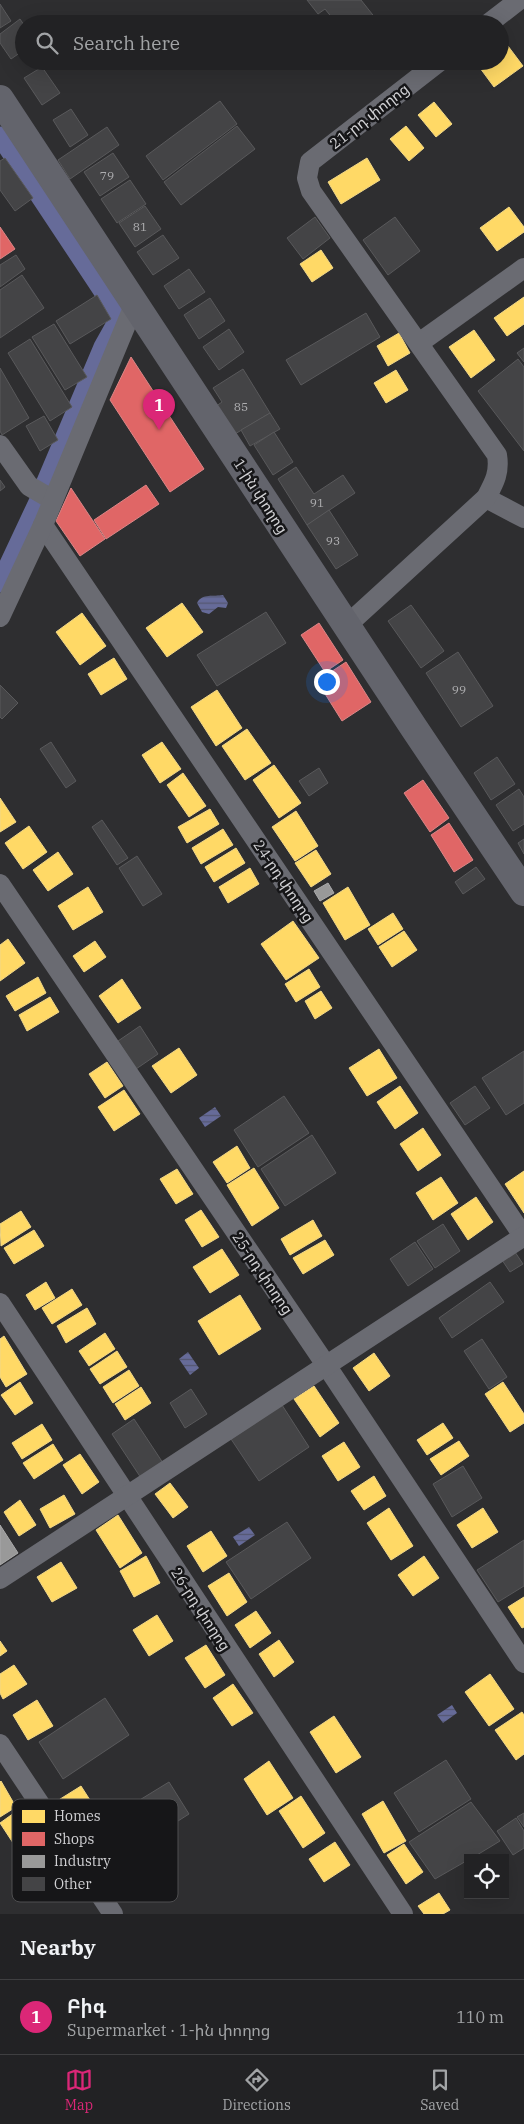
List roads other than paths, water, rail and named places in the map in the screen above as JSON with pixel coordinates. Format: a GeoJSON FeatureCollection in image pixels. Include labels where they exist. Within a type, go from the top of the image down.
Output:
{"type":"FeatureCollection","features":[{"type":"Feature","properties":{"kind":"main road","name":"1-ին փողոց"},"geometry":{"type":"LineString","coordinates":[[0,99],[346,626],[524,892]]}},
{"type":"Feature","properties":{"kind":"street"},"geometry":{"type":"LineString","coordinates":[[500,15],[519,0]]}},
{"type":"Feature","properties":{"kind":"street","name":"21-րդ փողոց"},"geometry":{"type":"LineString","coordinates":[[419,343],[311,191],[307,178],[310,162],[428,70]]}},
{"type":"Feature","properties":{"kind":"street"},"geometry":{"type":"LineString","coordinates":[[346,626],[486,498],[496,479],[499,467],[497,455],[419,343],[524,268]]}},
{"type":"Feature","properties":{"kind":"street"},"geometry":{"type":"LineString","coordinates":[[0,617],[43,525],[135,303]]}},
{"type":"Feature","properties":{"kind":"street"},"geometry":{"type":"LineString","coordinates":[[0,444],[29,486],[53,500]]}},
{"type":"Feature","properties":{"kind":"street"},"geometry":{"type":"LineString","coordinates":[[486,498],[524,518]]}},
{"type":"Feature","properties":{"kind":"street","name":"24-րդ փողոց"},"geometry":{"type":"LineString","coordinates":[[43,525],[524,1237]]}},
{"type":"Feature","properties":{"kind":"street","name":"25-րդ փողոց"},"geometry":{"type":"LineString","coordinates":[[0,884],[326,1365],[524,1663]]}},
{"type":"Feature","properties":{"kind":"street"},"geometry":{"type":"LineString","coordinates":[[0,1579],[524,1237]]}},
{"type":"Feature","properties":{"kind":"street","name":"26-րդ փողոց"},"geometry":{"type":"LineString","coordinates":[[0,1303],[403,1914]]}},
{"type":"Feature","properties":{"kind":"street"},"geometry":{"type":"LineString","coordinates":[[0,1744],[37,1799]]}},
{"type":"Feature","properties":{"kind":"street"},"geometry":{"type":"LineString","coordinates":[[105,1902],[113,1914]]}},
{"type":"Feature","properties":{"kind":"water"},"geometry":{"type":"Polygon","coordinates":[[[223,595],[228,603],[226,608],[218,607],[209,614],[202,612],[197,603],[205,597],[223,595]]]}},
{"type":"Feature","properties":{"kind":"water"},"geometry":{"type":"Polygon","coordinates":[[[215,1107],[221,1116],[205,1127],[199,1118],[215,1107]]]}},
{"type":"Feature","properties":{"kind":"water"},"geometry":{"type":"Polygon","coordinates":[[[188,1352],[199,1368],[190,1375],[179,1359],[188,1352]]]}},
{"type":"Feature","properties":{"kind":"water"},"geometry":{"type":"Polygon","coordinates":[[[249,1527],[255,1535],[239,1546],[233,1537],[249,1527]]]}},
{"type":"Feature","properties":{"kind":"water"},"geometry":{"type":"Polygon","coordinates":[[[452,1705],[457,1713],[443,1723],[437,1715],[452,1705]]]}},
{"type":"Feature","properties":{"kind":"waterway"},"geometry":{"type":"LineString","coordinates":[[0,136],[112,305],[117,322],[103,347],[45,484]]}},
{"type":"Feature","properties":{"kind":"waterway"},"geometry":{"type":"LineString","coordinates":[[0,583],[39,500]]}},
{"type":"Feature","properties":{"kind":"place","name":"Բիգ"},"geometry":{"type":"Point","coordinates":[159,430]}}]}
